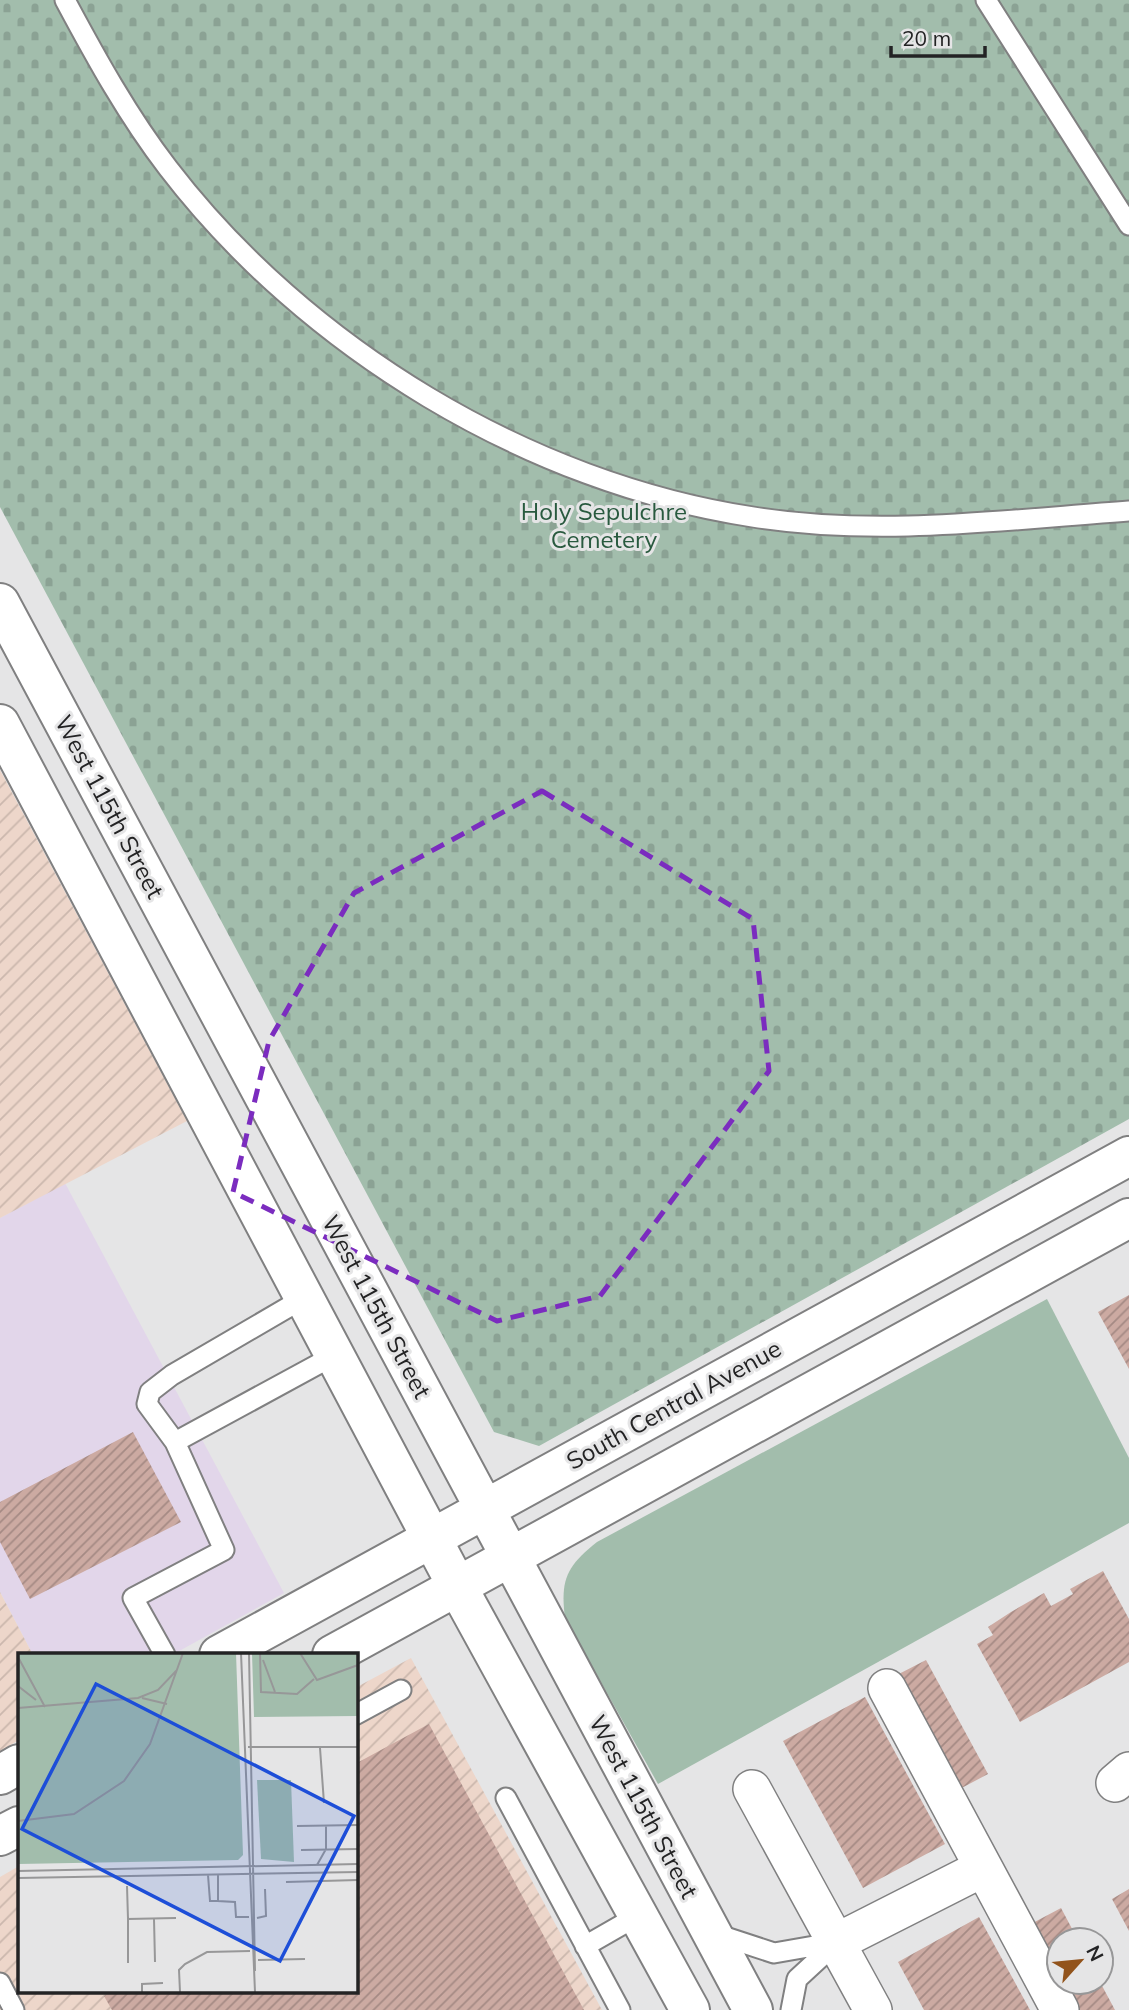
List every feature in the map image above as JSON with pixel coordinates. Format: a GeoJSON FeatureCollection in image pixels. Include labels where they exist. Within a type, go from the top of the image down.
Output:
{"type":"FeatureCollection","features":[{"type":"Feature","properties":{"kind":"street","name":"West 115th Street"},"geometry":{"type":"LineString","coordinates":[[0,603],[753,2010]]}},
{"type":"Feature","properties":{"kind":"street"},"geometry":{"type":"LineString","coordinates":[[0,724],[457,1586],[690,2010]]}},
{"type":"Feature","properties":{"kind":"street","name":"South Central Avenue"},"geometry":{"type":"LineString","coordinates":[[223,1653],[1129,1156]]}},
{"type":"Feature","properties":{"kind":"street"},"geometry":{"type":"LineString","coordinates":[[336,1653],[1129,1218]]}},
{"type":"Feature","properties":{"kind":"street"},"geometry":{"type":"LineString","coordinates":[[887,1688],[1060,2010]]}},
{"type":"Feature","properties":{"kind":"street"},"geometry":{"type":"LineString","coordinates":[[0,1775],[18,1765]]}},
{"type":"Feature","properties":{"kind":"street"},"geometry":{"type":"LineString","coordinates":[[752,1789],[873,2010]]}},
{"type":"Feature","properties":{"kind":"street"},"geometry":{"type":"LineString","coordinates":[[0,1836],[18,1827]]}},
{"type":"Feature","properties":{"kind":"street"},"geometry":{"type":"LineString","coordinates":[[837,1942],[983,1868]]}},
{"type":"Feature","properties":{"kind":"lane"},"geometry":{"type":"LineString","coordinates":[[65,0],[131,116],[169,170],[261,272],[315,318],[372,360],[437,402],[495,434],[622,484],[753,517],[872,526],[1129,511]]}},
{"type":"Feature","properties":{"kind":"lane"},"geometry":{"type":"LineString","coordinates":[[986,0],[1129,225]]}},
{"type":"Feature","properties":{"kind":"lane"},"geometry":{"type":"LineString","coordinates":[[164,1653],[133,1598],[224,1550],[176,1442],[147,1404],[150,1392],[172,1375],[304,1298]]}},
{"type":"Feature","properties":{"kind":"lane"},"geometry":{"type":"LineString","coordinates":[[176,1442],[335,1355]]}},
{"type":"Feature","properties":{"kind":"lane"},"geometry":{"type":"LineString","coordinates":[[357,1714],[401,1690]]}},
{"type":"Feature","properties":{"kind":"lane"},"geometry":{"type":"LineString","coordinates":[[506,1798],[620,2010]]}},
{"type":"Feature","properties":{"kind":"lane"},"geometry":{"type":"LineString","coordinates":[[585,1946],[639,1915]]}},
{"type":"Feature","properties":{"kind":"lane"},"geometry":{"type":"LineString","coordinates":[[710,1932],[775,1953],[837,1942]]}},
{"type":"Feature","properties":{"kind":"lane"},"geometry":{"type":"LineString","coordinates":[[791,2010],[797,1979],[837,1942]]}},
{"type":"Feature","properties":{"kind":"lane"},"geometry":{"type":"LineString","coordinates":[[0,1983],[14,2010]]}},
{"type":"Feature","properties":{"kind":"highlighted area"},"geometry":{"type":"Polygon","coordinates":[[[542,791],[753,919],[769,1071],[600,1296],[497,1321],[233,1192],[269,1041],[354,893],[542,791]]]}},
{"type":"Feature","properties":{"kind":"shaded area"},"geometry":{"type":"Polygon","coordinates":[[[0,770],[187,1121],[0,1218],[0,770]]]}},
{"type":"Feature","properties":{"kind":"shaded area"},"geometry":{"type":"Polygon","coordinates":[[[65,1183],[284,1593],[176,1653],[32,1653],[0,1592],[0,1218],[65,1183]]]}},
{"type":"Feature","properties":{"kind":"shaded area"},"geometry":{"type":"Polygon","coordinates":[[[0,1592],[32,1653],[18,1653],[18,1741],[0,1751],[0,1592]]]}},
{"type":"Feature","properties":{"kind":"shaded area"},"geometry":{"type":"Polygon","coordinates":[[[411,1658],[602,2010],[0,2010],[0,1877],[18,1867],[18,1993],[357,1993],[357,1687],[411,1658]]]}},
{"type":"Feature","properties":{"kind":"green space","name":"Holy Sepulchre Cemetery"},"geometry":{"type":"Polygon","coordinates":[[[0,0],[1129,0],[1129,1119],[539,1446],[494,1432],[0,507],[0,0]]]}},
{"type":"Feature","properties":{"kind":"green space"},"geometry":{"type":"Polygon","coordinates":[[[1047,1299],[1129,1458],[1129,1523],[658,1784],[565,1618],[565,1583],[572,1566],[597,1542],[1047,1299]]]}},
{"type":"Feature","properties":{"kind":"building"},"geometry":{"type":"Polygon","coordinates":[[[1129,1295],[1129,1369],[1098,1312],[1129,1295]]]}},
{"type":"Feature","properties":{"kind":"building"},"geometry":{"type":"Polygon","coordinates":[[[133,1432],[181,1522],[30,1599],[0,1542],[0,1502],[133,1432]]]}},
{"type":"Feature","properties":{"kind":"building"},"geometry":{"type":"Polygon","coordinates":[[[1103,1571],[1129,1619],[1129,1662],[1020,1722],[977,1644],[993,1635],[988,1627],[1011,1612],[1044,1593],[1051,1606],[1073,1594],[1070,1589],[1103,1571]]]}},
{"type":"Feature","properties":{"kind":"building"},"geometry":{"type":"Polygon","coordinates":[[[926,1660],[988,1774],[956,1791],[893,1677],[926,1660]]]}},
{"type":"Feature","properties":{"kind":"building"},"geometry":{"type":"Polygon","coordinates":[[[865,1697],[945,1844],[863,1888],[783,1741],[865,1697]]]}},
{"type":"Feature","properties":{"kind":"building"},"geometry":{"type":"Polygon","coordinates":[[[429,1724],[584,2010],[112,2010],[104,1996],[109,1993],[357,1993],[357,1763],[429,1724]]]}},
{"type":"Feature","properties":{"kind":"building"},"geometry":{"type":"Polygon","coordinates":[[[1129,1889],[1129,1931],[1112,1899],[1129,1889]]]}},
{"type":"Feature","properties":{"kind":"building"},"geometry":{"type":"Polygon","coordinates":[[[1061,1908],[1071,1926],[1045,1926],[1045,1955],[1029,1925],[1061,1908]]]}},
{"type":"Feature","properties":{"kind":"building"},"geometry":{"type":"Polygon","coordinates":[[[979,1917],[1030,2010],[924,2010],[898,1962],[979,1917]]]}},
{"type":"Feature","properties":{"kind":"building"},"geometry":{"type":"Polygon","coordinates":[[[1066,1996],[1108,1996],[1115,2010],[1074,2010],[1066,1996]]]}}]}
